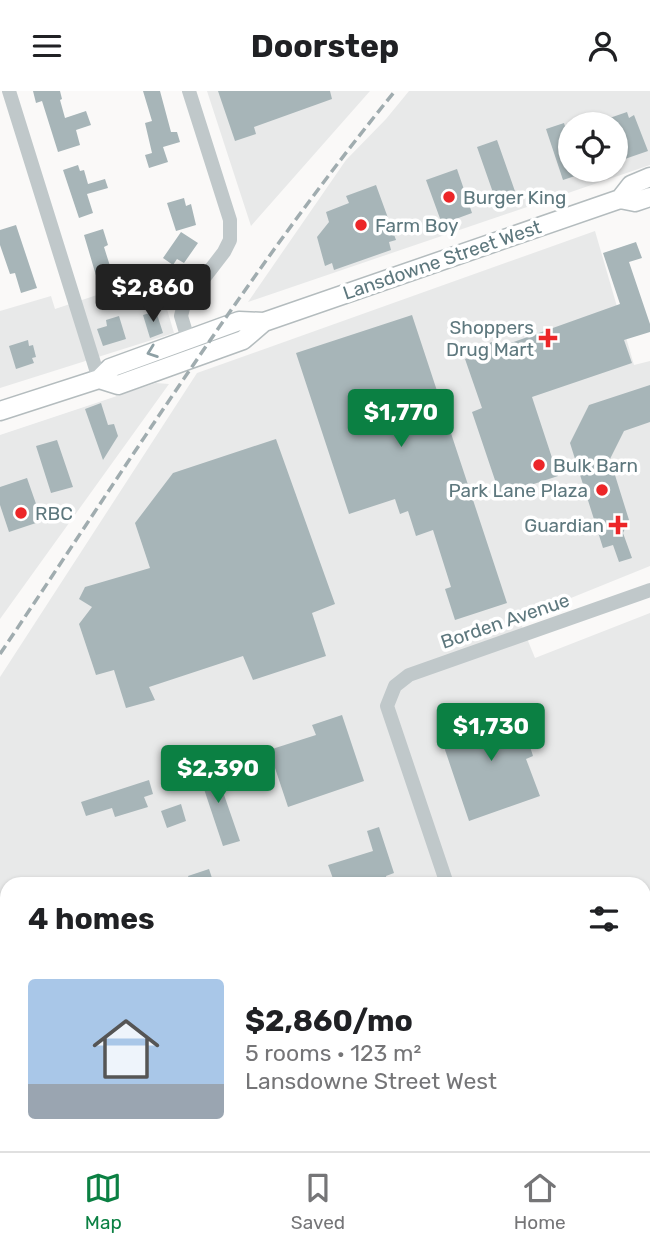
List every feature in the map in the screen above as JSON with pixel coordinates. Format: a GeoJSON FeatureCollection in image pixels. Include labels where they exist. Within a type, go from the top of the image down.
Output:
{"type":"FeatureCollection","features":[{"type":"Feature","properties":{"kind":"main road","name":"Lansdowne Street West"},"geometry":{"type":"LineString","coordinates":[[620,199],[631,185],[650,177]]}},
{"type":"Feature","properties":{"kind":"main road","name":"Lansdowne Street West"},"geometry":{"type":"LineString","coordinates":[[0,411],[99,379],[110,368],[239,321],[264,322],[620,199],[635,202],[650,197]]}},
{"type":"Feature","properties":{"kind":"main road","name":"Lansdowne Street West"},"geometry":{"type":"LineString","coordinates":[[99,379],[118,385],[243,340],[264,322]]}},
{"type":"Feature","properties":{"kind":"street"},"geometry":{"type":"LineString","coordinates":[[9,91],[99,379]]}},
{"type":"Feature","properties":{"kind":"street"},"geometry":{"type":"LineString","coordinates":[[188,339],[181,316],[184,305],[230,240],[230,220],[189,91]]}},
{"type":"Feature","properties":{"kind":"street","name":"Borden Avenue"},"geometry":{"type":"LineString","coordinates":[[445,877],[387,706],[395,686],[409,675],[650,590]]}},
{"type":"Feature","properties":{"kind":"shaded area"},"geometry":{"type":"Polygon","coordinates":[[[207,91],[370,91],[251,226],[207,91]]]}},
{"type":"Feature","properties":{"kind":"shaded area"},"geometry":{"type":"Polygon","coordinates":[[[409,91],[650,91],[650,165],[628,172],[628,112],[558,112],[558,182],[600,182],[248,302],[346,160],[409,91]]]}},
{"type":"Feature","properties":{"kind":"shaded area"},"geometry":{"type":"Polygon","coordinates":[[[595,231],[634,365],[650,361],[650,566],[519,619],[535,658],[650,613],[650,877],[0,877],[0,677],[197,373],[595,231]]]}},
{"type":"Feature","properties":{"kind":"shaded area"},"geometry":{"type":"Polygon","coordinates":[[[157,275],[174,333],[0,388],[0,311],[51,296],[55,309],[157,275]]]}},
{"type":"Feature","properties":{"kind":"shaded area"},"geometry":{"type":"Polygon","coordinates":[[[156,383],[169,384],[0,619],[0,435],[156,383]]]}},
{"type":"Feature","properties":{"kind":"building"},"geometry":{"type":"Polygon","coordinates":[[[33,91],[60,91],[65,118],[86,111],[91,125],[76,130],[80,145],[58,152],[42,101],[36,103],[33,91]]]}},
{"type":"Feature","properties":{"kind":"building"},"geometry":{"type":"Polygon","coordinates":[[[143,91],[160,91],[171,132],[177,132],[180,142],[163,147],[168,162],[149,168],[145,155],[152,153],[145,123],[152,121],[143,91]]]}},
{"type":"Feature","properties":{"kind":"building"},"geometry":{"type":"Polygon","coordinates":[[[218,91],[330,91],[332,99],[254,127],[256,134],[235,141],[218,91]]]}},
{"type":"Feature","properties":{"kind":"building"},"geometry":{"type":"Polygon","coordinates":[[[628,115],[629,118],[634,115],[648,151],[628,158],[628,115]]]}},
{"type":"Feature","properties":{"kind":"building"},"geometry":{"type":"Polygon","coordinates":[[[558,125],[558,165],[546,129],[558,125]]]}},
{"type":"Feature","properties":{"kind":"building"},"geometry":{"type":"Polygon","coordinates":[[[497,140],[517,197],[497,204],[477,147],[497,140]]]}},
{"type":"Feature","properties":{"kind":"building"},"geometry":{"type":"Polygon","coordinates":[[[78,165],[80,171],[84,170],[88,184],[105,179],[108,188],[87,194],[93,213],[79,218],[63,170],[78,165]]]}},
{"type":"Feature","properties":{"kind":"building","name":"Burger King"},"geometry":{"type":"Polygon","coordinates":[[[457,169],[472,213],[442,224],[426,180],[457,169]]]}},
{"type":"Feature","properties":{"kind":"building","name":"Farm Boy"},"geometry":{"type":"Polygon","coordinates":[[[376,185],[396,240],[389,242],[391,250],[334,270],[332,263],[325,266],[317,237],[329,222],[326,212],[349,203],[346,196],[376,185]]]}},
{"type":"Feature","properties":{"kind":"building"},"geometry":{"type":"Polygon","coordinates":[[[184,198],[186,206],[191,204],[196,225],[176,231],[167,203],[184,198]]]}},
{"type":"Feature","properties":{"kind":"building"},"geometry":{"type":"Polygon","coordinates":[[[16,225],[37,288],[21,293],[15,273],[10,274],[0,245],[0,230],[16,225]]]}},
{"type":"Feature","properties":{"kind":"building"},"geometry":{"type":"Polygon","coordinates":[[[103,229],[108,245],[104,247],[116,285],[100,289],[84,235],[103,229]]]}},
{"type":"Feature","properties":{"kind":"building"},"geometry":{"type":"Polygon","coordinates":[[[181,232],[198,243],[184,263],[177,259],[173,265],[163,258],[181,232]]]}},
{"type":"Feature","properties":{"kind":"building"},"geometry":{"type":"Polygon","coordinates":[[[636,242],[642,258],[629,262],[650,324],[650,332],[624,340],[632,363],[532,397],[558,476],[500,495],[472,412],[482,408],[465,359],[476,355],[474,349],[492,342],[494,349],[620,304],[603,253],[636,242]]]}},
{"type":"Feature","properties":{"kind":"building"},"geometry":{"type":"Polygon","coordinates":[[[156,311],[163,333],[150,338],[143,315],[156,311]]]}},
{"type":"Feature","properties":{"kind":"building"},"geometry":{"type":"Polygon","coordinates":[[[412,315],[507,603],[455,620],[445,589],[451,587],[433,530],[416,536],[408,511],[400,514],[395,499],[349,514],[296,353],[412,315]]]}},
{"type":"Feature","properties":{"kind":"building"},"geometry":{"type":"Polygon","coordinates":[[[119,316],[126,339],[103,346],[97,329],[107,326],[106,320],[119,316]]]}},
{"type":"Feature","properties":{"kind":"building"},"geometry":{"type":"Polygon","coordinates":[[[28,340],[29,346],[33,345],[36,357],[32,358],[34,363],[16,369],[9,346],[28,340]]]}},
{"type":"Feature","properties":{"kind":"building","name":"Park Lane Plaza"},"geometry":{"type":"Polygon","coordinates":[[[650,385],[650,422],[624,431],[610,459],[629,520],[623,533],[632,558],[619,562],[613,545],[603,548],[570,443],[589,405],[650,385]]]}},
{"type":"Feature","properties":{"kind":"building"},"geometry":{"type":"Polygon","coordinates":[[[101,403],[108,425],[114,424],[118,436],[103,460],[85,409],[101,403]]]}},
{"type":"Feature","properties":{"kind":"building"},"geometry":{"type":"Polygon","coordinates":[[[276,439],[335,604],[312,613],[326,656],[253,680],[243,656],[149,687],[155,700],[126,708],[114,670],[96,675],[79,624],[92,607],[79,599],[85,587],[150,568],[135,523],[173,473],[276,439]]]}},
{"type":"Feature","properties":{"kind":"building"},"geometry":{"type":"Polygon","coordinates":[[[57,440],[73,487],[51,493],[36,446],[57,440]]]}},
{"type":"Feature","properties":{"kind":"building","name":"RBC"},"geometry":{"type":"Polygon","coordinates":[[[27,478],[42,521],[9,532],[0,505],[0,487],[27,478]]]}},
{"type":"Feature","properties":{"kind":"building"},"geometry":{"type":"Polygon","coordinates":[[[517,706],[533,756],[526,759],[540,796],[469,821],[439,732],[517,706]]]}},
{"type":"Feature","properties":{"kind":"building"},"geometry":{"type":"Polygon","coordinates":[[[342,715],[364,781],[288,807],[269,750],[316,735],[312,725],[342,715]]]}},
{"type":"Feature","properties":{"kind":"building"},"geometry":{"type":"Polygon","coordinates":[[[213,763],[240,841],[223,846],[197,768],[213,763]]]}},
{"type":"Feature","properties":{"kind":"building"},"geometry":{"type":"Polygon","coordinates":[[[149,780],[153,794],[144,797],[148,807],[115,817],[112,808],[86,816],[81,802],[149,780]]]}},
{"type":"Feature","properties":{"kind":"building"},"geometry":{"type":"Polygon","coordinates":[[[181,804],[186,821],[167,828],[161,811],[181,804]]]}},
{"type":"Feature","properties":{"kind":"building"},"geometry":{"type":"Polygon","coordinates":[[[379,827],[394,873],[386,877],[332,877],[328,865],[373,851],[367,831],[379,827]]]}},
{"type":"Feature","properties":{"kind":"building"},"geometry":{"type":"Polygon","coordinates":[[[209,869],[212,877],[188,877],[209,869]]]}},
{"type":"Feature","properties":{"kind":"railway"},"geometry":{"type":"LineString","coordinates":[[0,654],[240,297],[290,227],[395,91]]}},
{"type":"Feature","properties":{"kind":"place","name":"Burger King"},"geometry":{"type":"Point","coordinates":[449,197]}},
{"type":"Feature","properties":{"kind":"place","name":"Farm Boy"},"geometry":{"type":"Point","coordinates":[361,225]}},
{"type":"Feature","properties":{"kind":"place","name":"Shoppers Drug Mart"},"geometry":{"type":"Point","coordinates":[548,338]}},
{"type":"Feature","properties":{"kind":"place","name":"Bulk Barn"},"geometry":{"type":"Point","coordinates":[539,465]}},
{"type":"Feature","properties":{"kind":"place","name":"Park Lane Plaza"},"geometry":{"type":"Point","coordinates":[602,490]}},
{"type":"Feature","properties":{"kind":"place","name":"RBC"},"geometry":{"type":"Point","coordinates":[21,513]}},
{"type":"Feature","properties":{"kind":"place","name":"Guardian"},"geometry":{"type":"Point","coordinates":[618,525]}}]}
